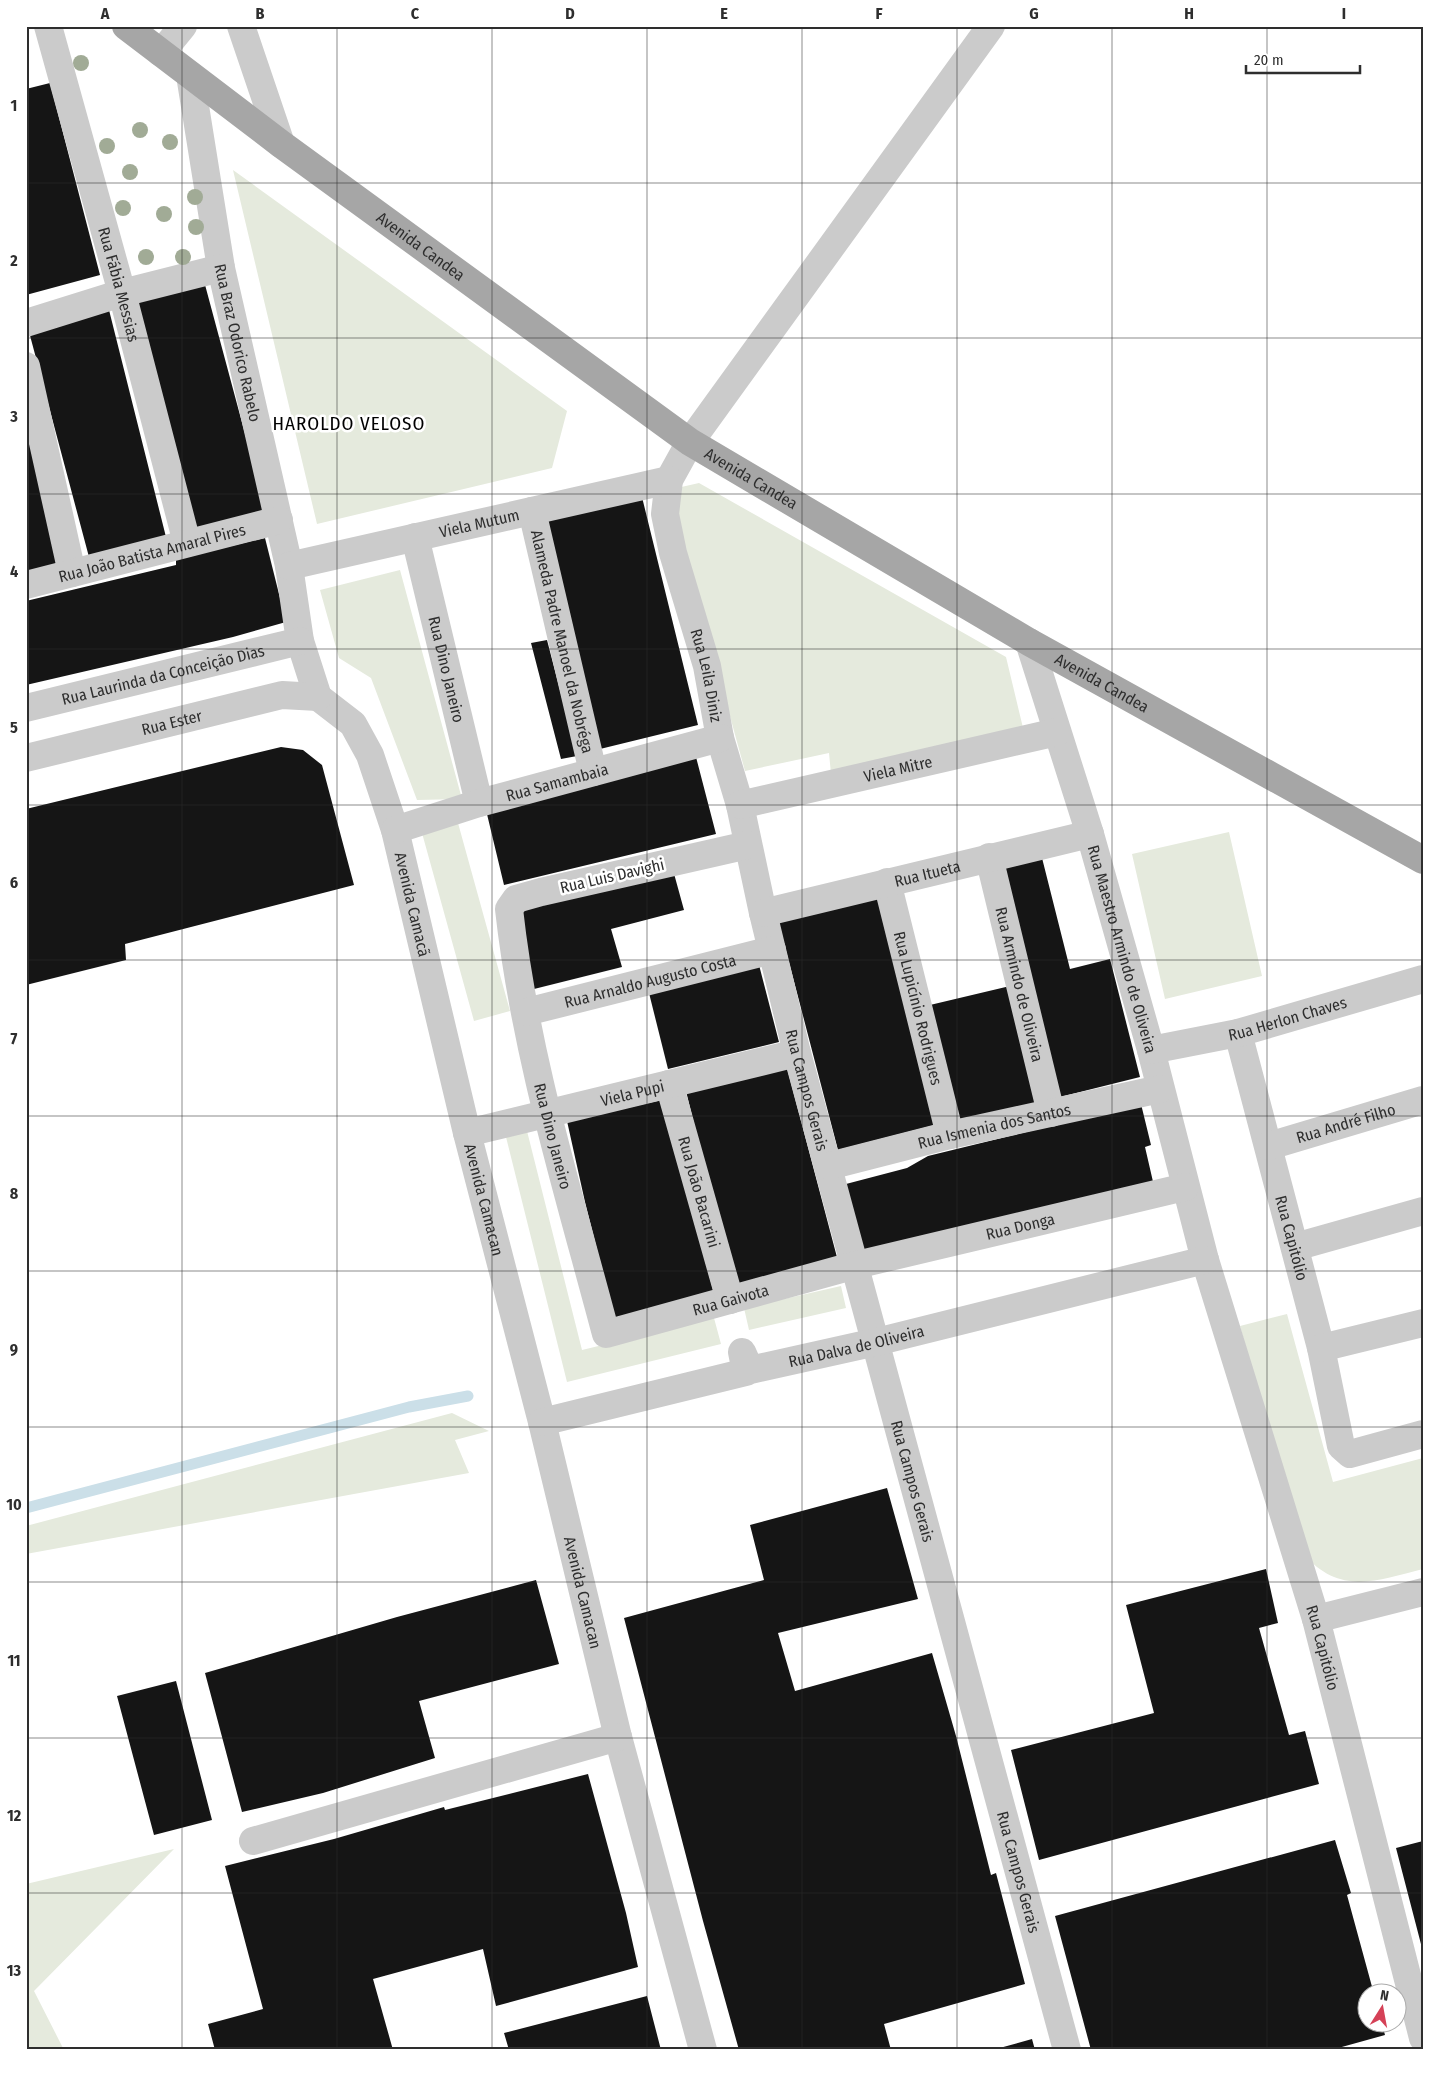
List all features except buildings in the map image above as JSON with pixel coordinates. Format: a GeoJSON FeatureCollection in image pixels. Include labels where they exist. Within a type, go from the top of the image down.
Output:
{"type":"FeatureCollection","features":[{"type":"Feature","properties":{"kind":"main road","name":"Avenida Candea"},"geometry":{"type":"LineString","coordinates":[[126,26],[281,144],[690,442],[1029,642],[1423,860]]}},
{"type":"Feature","properties":{"kind":"street"},"geometry":{"type":"LineString","coordinates":[[26,32],[48,26]]}},
{"type":"Feature","properties":{"kind":"street","name":"Rua Fábia Messias"},"geometry":{"type":"LineString","coordinates":[[48,26],[122,293],[188,543]]}},
{"type":"Feature","properties":{"kind":"street"},"geometry":{"type":"LineString","coordinates":[[161,53],[183,26]]}},
{"type":"Feature","properties":{"kind":"street"},"geometry":{"type":"LineString","coordinates":[[242,26],[281,144]]}},
{"type":"Feature","properties":{"kind":"street","name":"Rua Leila Diniz"},"geometry":{"type":"LineString","coordinates":[[763,912],[740,805],[720,738],[707,666],[673,553],[664,514],[669,480],[690,442],[991,26]]}},
{"type":"Feature","properties":{"kind":"street","name":"Rua Braz Odorico Rabelo"},"geometry":{"type":"LineString","coordinates":[[190,75],[221,268],[289,566],[300,641],[318,698]]}},
{"type":"Feature","properties":{"kind":"street"},"geometry":{"type":"LineString","coordinates":[[26,323],[122,293],[221,268]]}},
{"type":"Feature","properties":{"kind":"street"},"geometry":{"type":"LineString","coordinates":[[26,366],[72,573]]}},
{"type":"Feature","properties":{"kind":"street","name":"Viela Mutum"},"geometry":{"type":"LineString","coordinates":[[289,566],[669,480]]}},
{"type":"Feature","properties":{"kind":"street","name":"Alameda Padre Manoel da Nobréga"},"geometry":{"type":"LineString","coordinates":[[532,510],[593,772]]}},
{"type":"Feature","properties":{"kind":"street","name":"Rua João Batista Amaral Pires"},"geometry":{"type":"LineString","coordinates":[[26,585],[279,520]]}},
{"type":"Feature","properties":{"kind":"street","name":"Rua Dino Janeiro"},"geometry":{"type":"LineString","coordinates":[[415,537],[479,803]]}},
{"type":"Feature","properties":{"kind":"street","name":"Rua Laurinda da Conceição Dias"},"geometry":{"type":"LineString","coordinates":[[26,708],[300,641]]}},
{"type":"Feature","properties":{"kind":"street","name":"Rua Maestro Armindo de Oliveira"},"geometry":{"type":"LineString","coordinates":[[1029,642],[1090,834],[1151,1050],[1205,1260]]}},
{"type":"Feature","properties":{"kind":"street","name":"Rua Ester"},"geometry":{"type":"LineString","coordinates":[[26,758],[282,695],[318,698]]}},
{"type":"Feature","properties":{"kind":"street","name":"Avenida Camacã"},"geometry":{"type":"LineString","coordinates":[[318,698],[353,724],[370,754],[395,830],[467,1133]]}},
{"type":"Feature","properties":{"kind":"street","name":"Viela Mitre"},"geometry":{"type":"LineString","coordinates":[[740,805],[1057,732]]}},
{"type":"Feature","properties":{"kind":"street","name":"Rua Samambaia"},"geometry":{"type":"LineString","coordinates":[[395,830],[479,803],[720,738]]}},
{"type":"Feature","properties":{"kind":"street","name":"Rua Itueta"},"geometry":{"type":"LineString","coordinates":[[763,912],[1090,834]]}},
{"type":"Feature","properties":{"kind":"street","name":"Rua Luis Davighi"},"geometry":{"type":"LineString","coordinates":[[512,936],[509,910],[516,899],[748,845]]}},
{"type":"Feature","properties":{"kind":"street","name":"Rua Armindo de Oliveira"},"geometry":{"type":"LineString","coordinates":[[989,857],[1051,1113]]}},
{"type":"Feature","properties":{"kind":"street","name":"Rua Lupicínio Rodrigues"},"geometry":{"type":"LineString","coordinates":[[887,882],[950,1136]]}},
{"type":"Feature","properties":{"kind":"street","name":"Rua Campos Gerais"},"geometry":{"type":"LineString","coordinates":[[763,912],[797,1053],[856,1265],[1067,2050]]}},
{"type":"Feature","properties":{"kind":"street","name":"Rua Dino Janeiro"},"geometry":{"type":"LineString","coordinates":[[512,936],[547,1114],[606,1334]]}},
{"type":"Feature","properties":{"kind":"street","name":"Rua Arnaldo Augusto Costa"},"geometry":{"type":"LineString","coordinates":[[526,1012],[772,950]]}},
{"type":"Feature","properties":{"kind":"street","name":"Rua Herlon Chaves"},"geometry":{"type":"LineString","coordinates":[[1151,1050],[1238,1032],[1423,979]]}},
{"type":"Feature","properties":{"kind":"street","name":"Rua Capitólio"},"geometry":{"type":"LineString","coordinates":[[1238,1032],[1321,1348],[1341,1446],[1350,1454],[1423,1434]]}},
{"type":"Feature","properties":{"kind":"street","name":"Viela Pupi"},"geometry":{"type":"LineString","coordinates":[[467,1133],[797,1053]]}},
{"type":"Feature","properties":{"kind":"street","name":"Rua João Bacarini"},"geometry":{"type":"LineString","coordinates":[[669,1084],[730,1300]]}},
{"type":"Feature","properties":{"kind":"street","name":"Rua Ismenia dos Santos"},"geometry":{"type":"LineString","coordinates":[[829,1166],[950,1136],[1160,1089]]}},
{"type":"Feature","properties":{"kind":"street","name":"Rua André Filho"},"geometry":{"type":"LineString","coordinates":[[1269,1146],[1423,1100]]}},
{"type":"Feature","properties":{"kind":"street","name":"Avenida Camacan"},"geometry":{"type":"LineString","coordinates":[[467,1133],[542,1422],[618,1737],[703,2050]]}},
{"type":"Feature","properties":{"kind":"street","name":"Rua Donga"},"geometry":{"type":"LineString","coordinates":[[856,1265],[1185,1187]]}},
{"type":"Feature","properties":{"kind":"street"},"geometry":{"type":"LineString","coordinates":[[1295,1247],[1423,1211]]}},
{"type":"Feature","properties":{"kind":"street","name":"Rua Capitólio"},"geometry":{"type":"LineString","coordinates":[[1205,1260],[1316,1619],[1423,2038]]}},
{"type":"Feature","properties":{"kind":"street","name":"Rua Dalva de Oliveira"},"geometry":{"type":"LineString","coordinates":[[542,1422],[746,1372],[742,1352],[750,1370],[876,1342],[1205,1260]]}},
{"type":"Feature","properties":{"kind":"street","name":"Rua Gaivota"},"geometry":{"type":"LineString","coordinates":[[606,1334],[856,1265]]}},
{"type":"Feature","properties":{"kind":"street"},"geometry":{"type":"LineString","coordinates":[[1321,1348],[1423,1323]]}},
{"type":"Feature","properties":{"kind":"street"},"geometry":{"type":"LineString","coordinates":[[1316,1619],[1423,1592]]}},
{"type":"Feature","properties":{"kind":"street"},"geometry":{"type":"LineString","coordinates":[[253,1841],[618,1737]]}},
{"type":"Feature","properties":{"kind":"shaded area"},"geometry":{"type":"Polygon","coordinates":[[[233,170],[567,411],[552,468],[317,524],[233,170]]]}},
{"type":"Feature","properties":{"kind":"shaded area"},"geometry":{"type":"Polygon","coordinates":[[[699,483],[1006,657],[1024,732],[831,774],[829,753],[745,771],[668,490],[699,483]]]}},
{"type":"Feature","properties":{"kind":"shaded area"},"geometry":{"type":"Polygon","coordinates":[[[400,570],[462,799],[417,800],[371,678],[339,658],[320,590],[400,570]]]}},
{"type":"Feature","properties":{"kind":"shaded area"},"geometry":{"type":"Polygon","coordinates":[[[458,823],[510,1011],[474,1021],[422,833],[458,823]]]}},
{"type":"Feature","properties":{"kind":"shaded area"},"geometry":{"type":"Polygon","coordinates":[[[1229,832],[1262,976],[1165,999],[1132,854],[1229,832]]]}},
{"type":"Feature","properties":{"kind":"shaded area"},"geometry":{"type":"Polygon","coordinates":[[[527,1131],[582,1350],[714,1318],[721,1344],[567,1382],[506,1137],[527,1131]]]}},
{"type":"Feature","properties":{"kind":"shaded area"},"geometry":{"type":"Polygon","coordinates":[[[841,1286],[846,1308],[749,1330],[744,1308],[841,1286]]]}},
{"type":"Feature","properties":{"kind":"shaded area"},"geometry":{"type":"Polygon","coordinates":[[[1287,1314],[1333,1482],[1423,1458],[1423,1569],[1374,1581],[1344,1580],[1330,1575],[1317,1567],[1303,1553],[1240,1326],[1287,1314]]]}},
{"type":"Feature","properties":{"kind":"shaded area"},"geometry":{"type":"Polygon","coordinates":[[[452,1413],[489,1431],[455,1440],[469,1473],[26,1554],[26,1526],[452,1413]]]}},
{"type":"Feature","properties":{"kind":"shaded area"},"geometry":{"type":"Polygon","coordinates":[[[174,1849],[34,1991],[64,2050],[26,2050],[26,1884],[174,1849]]]}},
{"type":"Feature","properties":{"kind":"waterway"},"geometry":{"type":"LineString","coordinates":[[26,1508],[409,1407],[468,1396]]}},
{"type":"Feature","properties":{"kind":"district","name":"HAROLDO VELOSO"},"geometry":{"type":"Point","coordinates":[349,423]}}]}
